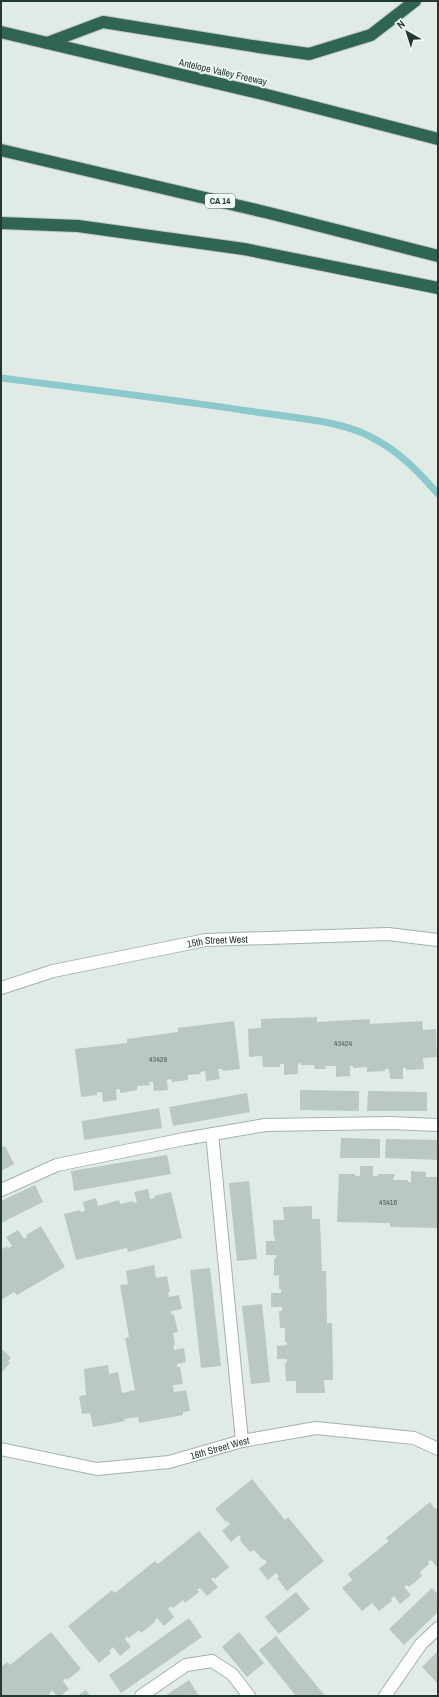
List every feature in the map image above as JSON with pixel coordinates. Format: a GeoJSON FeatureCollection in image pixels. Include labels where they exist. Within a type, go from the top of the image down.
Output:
{"type":"FeatureCollection","features":[{"type":"Feature","properties":{"kind":"highway"},"geometry":{"type":"LineString","coordinates":[[47,43],[103,22],[309,54],[371,36],[415,1]]}},
{"type":"Feature","properties":{"kind":"highway","name":"Antelope Valley Freeway"},"geometry":{"type":"LineString","coordinates":[[1,32],[263,94],[438,139]]}},
{"type":"Feature","properties":{"kind":"highway","name":"CA 14"},"geometry":{"type":"LineString","coordinates":[[1,150],[269,213],[438,256]]}},
{"type":"Feature","properties":{"kind":"highway"},"geometry":{"type":"LineString","coordinates":[[1,223],[78,226],[244,249],[438,288]]}},
{"type":"Feature","properties":{"kind":"street","name":"15th Street West"},"geometry":{"type":"LineString","coordinates":[[1,988],[54,971],[206,940],[388,934],[438,940]]}},
{"type":"Feature","properties":{"kind":"street"},"geometry":{"type":"LineString","coordinates":[[1,1190],[57,1165],[265,1125],[389,1124],[438,1126]]}},
{"type":"Feature","properties":{"kind":"street"},"geometry":{"type":"LineString","coordinates":[[212,1134],[242,1441]]}},
{"type":"Feature","properties":{"kind":"street","name":"16th Street West"},"geometry":{"type":"LineString","coordinates":[[1,1449],[97,1469],[169,1462],[242,1441],[316,1428],[414,1438],[438,1449]]}},
{"type":"Feature","properties":{"kind":"street"},"geometry":{"type":"LineString","coordinates":[[385,1696],[421,1644],[438,1628]]}},
{"type":"Feature","properties":{"kind":"street"},"geometry":{"type":"LineString","coordinates":[[141,1696],[186,1665],[212,1661],[232,1674],[249,1696]]}},
{"type":"Feature","properties":{"kind":"building"},"geometry":{"type":"Polygon","coordinates":[[[317,1017],[317,1022],[370,1019],[370,1024],[422,1021],[423,1030],[436,1029],[437,1057],[423,1058],[424,1069],[406,1070],[406,1068],[403,1068],[403,1079],[390,1079],[389,1069],[385,1069],[385,1071],[367,1072],[367,1067],[353,1068],[353,1066],[350,1066],[350,1076],[336,1077],[336,1066],[325,1066],[326,1069],[315,1069],[314,1065],[301,1065],[301,1063],[298,1064],[298,1074],[284,1075],[284,1064],[280,1064],[280,1067],[263,1067],[262,1056],[249,1057],[248,1029],[261,1028],[261,1019],[317,1017]]]}},
{"type":"Feature","properties":{"kind":"building"},"geometry":{"type":"Polygon","coordinates":[[[234,1021],[240,1069],[223,1071],[222,1069],[218,1069],[220,1079],[206,1081],[205,1071],[200,1072],[201,1074],[188,1075],[188,1080],[172,1082],[171,1079],[167,1080],[168,1090],[154,1091],[153,1082],[149,1082],[150,1085],[137,1086],[137,1090],[120,1093],[120,1089],[116,1090],[117,1100],[103,1102],[102,1092],[97,1092],[97,1095],[81,1097],[75,1049],[127,1043],[127,1039],[178,1032],[178,1028],[234,1021]]]}},
{"type":"Feature","properties":{"kind":"building"},"geometry":{"type":"Polygon","coordinates":[[[300,1090],[359,1091],[359,1111],[300,1110],[300,1090]]]}},
{"type":"Feature","properties":{"kind":"building"},"geometry":{"type":"Polygon","coordinates":[[[368,1091],[427,1092],[427,1111],[367,1111],[368,1091]]]}},
{"type":"Feature","properties":{"kind":"building"},"geometry":{"type":"Polygon","coordinates":[[[247,1093],[250,1112],[173,1126],[169,1107],[247,1093]]]}},
{"type":"Feature","properties":{"kind":"building"},"geometry":{"type":"Polygon","coordinates":[[[159,1108],[162,1128],[84,1140],[82,1121],[159,1108]]]}},
{"type":"Feature","properties":{"kind":"building"},"geometry":{"type":"Polygon","coordinates":[[[341,1138],[380,1139],[380,1158],[340,1158],[341,1138]]]}},
{"type":"Feature","properties":{"kind":"building"},"geometry":{"type":"Polygon","coordinates":[[[386,1139],[438,1140],[438,1160],[385,1158],[386,1139]]]}},
{"type":"Feature","properties":{"kind":"building"},"geometry":{"type":"Polygon","coordinates":[[[5,1146],[14,1164],[1,1171],[1,1148],[5,1146]]]}},
{"type":"Feature","properties":{"kind":"building"},"geometry":{"type":"Polygon","coordinates":[[[167,1155],[171,1174],[74,1191],[71,1171],[167,1155]]]}},
{"type":"Feature","properties":{"kind":"building"},"geometry":{"type":"Polygon","coordinates":[[[360,1166],[373,1166],[373,1176],[378,1176],[378,1174],[395,1174],[393,1180],[408,1180],[408,1182],[411,1182],[411,1171],[426,1172],[426,1177],[438,1177],[438,1228],[390,1227],[390,1223],[337,1222],[339,1174],[355,1174],[355,1176],[360,1176],[360,1166]]]}},
{"type":"Feature","properties":{"kind":"building"},"geometry":{"type":"Polygon","coordinates":[[[249,1181],[257,1259],[237,1261],[229,1183],[249,1181]]]}},
{"type":"Feature","properties":{"kind":"building"},"geometry":{"type":"Polygon","coordinates":[[[35,1185],[43,1202],[1,1223],[1,1201],[35,1185]]]}},
{"type":"Feature","properties":{"kind":"building"},"geometry":{"type":"Polygon","coordinates":[[[148,1189],[150,1199],[155,1198],[154,1196],[171,1192],[182,1238],[128,1252],[127,1248],[76,1260],[64,1214],[80,1210],[80,1212],[85,1211],[83,1202],[96,1198],[98,1206],[119,1200],[120,1204],[133,1201],[133,1203],[137,1202],[134,1192],[148,1189]]]}},
{"type":"Feature","properties":{"kind":"building"},"geometry":{"type":"Polygon","coordinates":[[[312,1206],[312,1219],[320,1219],[322,1271],[326,1271],[327,1323],[332,1323],[333,1380],[324,1380],[325,1393],[296,1393],[296,1381],[286,1381],[285,1363],[287,1363],[287,1359],[277,1359],[277,1346],[287,1345],[287,1342],[285,1342],[285,1328],[280,1328],[279,1311],[282,1311],[282,1307],[271,1307],[271,1293],[281,1293],[281,1289],[279,1289],[279,1275],[274,1276],[274,1259],[276,1258],[276,1255],[266,1255],[266,1241],[275,1241],[273,1220],[284,1220],[283,1207],[312,1206]]]}},
{"type":"Feature","properties":{"kind":"building"},"geometry":{"type":"Polygon","coordinates":[[[41,1226],[65,1267],[17,1295],[14,1292],[1,1300],[1,1250],[7,1246],[8,1248],[12,1246],[6,1237],[18,1230],[24,1239],[27,1237],[26,1235],[41,1226]]]}},
{"type":"Feature","properties":{"kind":"building"},"geometry":{"type":"Polygon","coordinates":[[[154,1265],[156,1278],[167,1276],[170,1292],[168,1292],[169,1297],[179,1295],[182,1309],[171,1311],[172,1315],[174,1315],[178,1332],[173,1333],[175,1345],[173,1346],[174,1350],[184,1348],[186,1362],[177,1364],[177,1367],[180,1367],[183,1384],[173,1385],[174,1392],[186,1390],[190,1411],[183,1412],[183,1415],[139,1423],[138,1417],[93,1427],[90,1413],[82,1414],[79,1396],[86,1395],[84,1369],[108,1365],[109,1374],[118,1372],[122,1393],[135,1390],[125,1338],[129,1337],[120,1285],[128,1284],[126,1271],[154,1265]]]}},
{"type":"Feature","properties":{"kind":"building"},"geometry":{"type":"Polygon","coordinates":[[[210,1268],[221,1366],[201,1368],[190,1270],[210,1268]]]}},
{"type":"Feature","properties":{"kind":"building"},"geometry":{"type":"Polygon","coordinates":[[[262,1304],[270,1382],[251,1384],[242,1306],[262,1304]]]}},
{"type":"Feature","properties":{"kind":"building"},"geometry":{"type":"Polygon","coordinates":[[[1,1348],[11,1358],[8,1361],[10,1363],[1,1373],[1,1348]]]}},
{"type":"Feature","properties":{"kind":"building"},"geometry":{"type":"Polygon","coordinates":[[[252,1479],[285,1520],[288,1517],[324,1561],[287,1591],[277,1578],[279,1577],[276,1573],[268,1580],[259,1569],[267,1562],[264,1559],[263,1560],[254,1550],[250,1552],[239,1539],[241,1538],[239,1535],[231,1542],[222,1531],[230,1524],[227,1521],[226,1522],[215,1509],[252,1479]]]}},
{"type":"Feature","properties":{"kind":"building"},"geometry":{"type":"Polygon","coordinates":[[[430,1502],[435,1509],[438,1507],[438,1568],[431,1560],[428,1562],[429,1564],[420,1572],[422,1576],[409,1587],[407,1585],[404,1587],[411,1595],[400,1604],[394,1596],[391,1599],[392,1601],[379,1611],[372,1603],[362,1611],[342,1588],[352,1580],[348,1574],[389,1541],[386,1538],[430,1502]]]}},
{"type":"Feature","properties":{"kind":"building"},"geometry":{"type":"Polygon","coordinates":[[[199,1531],[229,1567],[215,1579],[214,1577],[211,1579],[218,1587],[207,1596],[200,1588],[197,1590],[199,1592],[185,1603],[183,1600],[173,1608],[171,1606],[168,1609],[174,1617],[164,1626],[157,1618],[154,1621],[155,1622],[141,1633],[139,1630],[129,1638],[127,1636],[125,1639],[131,1647],[120,1656],[113,1647],[109,1651],[111,1653],[99,1663],[68,1626],[112,1590],[115,1593],[155,1561],[158,1564],[199,1531]]]}},
{"type":"Feature","properties":{"kind":"building"},"geometry":{"type":"Polygon","coordinates":[[[432,1588],[438,1594],[438,1612],[404,1645],[389,1629],[432,1588]]]}},
{"type":"Feature","properties":{"kind":"building"},"geometry":{"type":"Polygon","coordinates":[[[296,1592],[310,1609],[279,1634],[265,1617],[296,1592]]]}},
{"type":"Feature","properties":{"kind":"building"},"geometry":{"type":"Polygon","coordinates":[[[189,1618],[202,1637],[121,1693],[109,1675],[189,1618]]]}},
{"type":"Feature","properties":{"kind":"building"},"geometry":{"type":"Polygon","coordinates":[[[51,1632],[81,1669],[67,1680],[66,1678],[63,1681],[69,1689],[61,1696],[57,1696],[52,1690],[48,1696],[1,1696],[1,1667],[7,1662],[10,1665],[51,1632]]]}},
{"type":"Feature","properties":{"kind":"building"},"geometry":{"type":"Polygon","coordinates":[[[239,1632],[264,1663],[247,1677],[222,1647],[239,1632]]]}},
{"type":"Feature","properties":{"kind":"building"},"geometry":{"type":"Polygon","coordinates":[[[276,1636],[325,1696],[296,1696],[259,1650],[276,1636]]]}},
{"type":"Feature","properties":{"kind":"building"},"geometry":{"type":"Polygon","coordinates":[[[438,1651],[438,1682],[437,1683],[422,1667],[438,1651]]]}},
{"type":"Feature","properties":{"kind":"building"},"geometry":{"type":"Polygon","coordinates":[[[189,1680],[199,1696],[165,1696],[189,1680]]]}},
{"type":"Feature","properties":{"kind":"building"},"geometry":{"type":"Polygon","coordinates":[[[86,1690],[90,1696],[77,1696],[86,1690]]]}},
{"type":"Feature","properties":{"kind":"waterway"},"geometry":{"type":"LineString","coordinates":[[1,378],[165,399],[332,423],[358,431],[389,448],[415,469],[438,494]]}}]}
